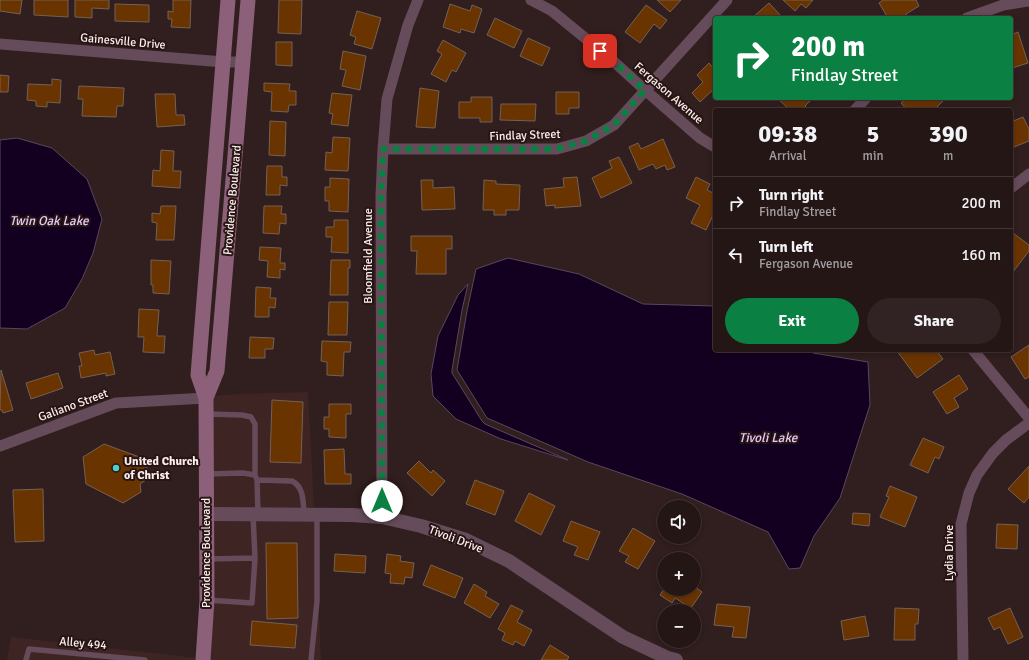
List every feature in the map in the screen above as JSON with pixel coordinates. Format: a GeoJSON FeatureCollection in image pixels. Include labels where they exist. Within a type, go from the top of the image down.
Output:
{"type":"FeatureCollection","features":[{"type":"Feature","properties":{"kind":"main road","name":"Providence Boulevard"},"geometry":{"type":"LineString","coordinates":[[203,660],[207,600],[206,398],[198,374],[228,0]]}},
{"type":"Feature","properties":{"kind":"main road","name":"Providence Boulevard"},"geometry":{"type":"LineString","coordinates":[[206,398],[217,371],[248,0]]}},
{"type":"Feature","properties":{"kind":"street","name":"Bloomfield Avenue"},"geometry":{"type":"LineString","coordinates":[[382,517],[381,196],[386,99],[408,25],[418,0]]}},
{"type":"Feature","properties":{"kind":"street","name":"Fergason Avenue"},"geometry":{"type":"LineString","coordinates":[[531,0],[552,11],[612,60],[700,138],[713,146]]}},
{"type":"Feature","properties":{"kind":"street","name":"Findlay Street"},"geometry":{"type":"LineString","coordinates":[[383,149],[556,149],[586,141],[614,125],[727,0]]}},
{"type":"Feature","properties":{"kind":"street"},"geometry":{"type":"LineString","coordinates":[[973,16],[1003,5],[1029,1]]}},
{"type":"Feature","properties":{"kind":"street","name":"Gainesville Drive"},"geometry":{"type":"LineString","coordinates":[[0,44],[224,62],[244,62]]}},
{"type":"Feature","properties":{"kind":"street"},"geometry":{"type":"LineString","coordinates":[[857,108],[864,100]]}},
{"type":"Feature","properties":{"kind":"street"},"geometry":{"type":"LineString","coordinates":[[1013,186],[1029,174]]}},
{"type":"Feature","properties":{"kind":"street"},"geometry":{"type":"LineString","coordinates":[[975,352],[1029,418]]}},
{"type":"Feature","properties":{"kind":"street","name":"Galiano Street"},"geometry":{"type":"LineString","coordinates":[[0,446],[116,403],[206,398]]}},
{"type":"Feature","properties":{"kind":"street","name":"Lydia Drive"},"geometry":{"type":"LineString","coordinates":[[963,660],[961,524],[969,493],[977,475],[993,453],[1006,440],[1029,423]]}},
{"type":"Feature","properties":{"kind":"street","name":"Tivoli Drive"},"geometry":{"type":"LineString","coordinates":[[207,514],[310,514],[382,517],[422,526],[466,540],[509,561],[623,637],[668,658],[676,660]]}},
{"type":"Feature","properties":{"kind":"lane"},"geometry":{"type":"LineString","coordinates":[[206,414],[242,415],[251,417],[255,424],[256,478],[255,558],[252,602],[207,600]]}},
{"type":"Feature","properties":{"kind":"lane"},"geometry":{"type":"LineString","coordinates":[[207,474],[243,473],[256,478],[292,481],[300,488],[310,514],[317,550],[317,601],[311,660]]}},
{"type":"Feature","properties":{"kind":"lane"},"geometry":{"type":"LineString","coordinates":[[207,559],[255,558]]}},
{"type":"Feature","properties":{"kind":"lane","name":"Alley 494"},"geometry":{"type":"LineString","coordinates":[[26,660],[29,649],[115,659],[146,660]]}},
{"type":"Feature","properties":{"kind":"shaded area"},"geometry":{"type":"Polygon","coordinates":[[[308,392],[314,507],[213,507],[212,403],[214,402],[214,396],[308,392]]]}},
{"type":"Feature","properties":{"kind":"shaded area"},"geometry":{"type":"Polygon","coordinates":[[[213,521],[315,521],[321,660],[209,660],[213,521]]]}},
{"type":"Feature","properties":{"kind":"shaded area"},"geometry":{"type":"Polygon","coordinates":[[[11,637],[197,658],[196,660],[7,660],[11,637]]]}},
{"type":"Feature","properties":{"kind":"water","name":"Twin Oak Lake"},"geometry":{"type":"Polygon","coordinates":[[[17,138],[52,148],[87,179],[102,219],[93,253],[82,279],[65,308],[27,329],[0,328],[0,140],[17,138]]]}},
{"type":"Feature","properties":{"kind":"water","name":"Tivoli Lake"},"geometry":{"type":"Polygon","coordinates":[[[508,258],[579,274],[643,304],[713,306],[713,352],[812,352],[868,362],[870,405],[840,498],[814,536],[800,568],[789,569],[768,532],[701,502],[701,500],[696,500],[588,462],[487,418],[457,370],[476,269],[508,258]]]}},
{"type":"Feature","properties":{"kind":"water"},"geometry":{"type":"Polygon","coordinates":[[[468,284],[462,310],[452,373],[485,424],[568,460],[501,439],[456,419],[433,396],[431,374],[438,336],[458,295],[468,284]]]}},
{"type":"Feature","properties":{"kind":"building"},"geometry":{"type":"Polygon","coordinates":[[[0,0],[22,0],[20,14],[0,11],[0,0]]]}},
{"type":"Feature","properties":{"kind":"building"},"geometry":{"type":"Polygon","coordinates":[[[34,0],[68,0],[68,17],[34,15],[34,0]]]}},
{"type":"Feature","properties":{"kind":"building"},"geometry":{"type":"Polygon","coordinates":[[[75,0],[109,0],[109,9],[92,8],[92,18],[75,17],[75,0]]]}},
{"type":"Feature","properties":{"kind":"building"},"geometry":{"type":"Polygon","coordinates":[[[173,0],[191,0],[190,28],[171,27],[172,19],[168,19],[168,11],[173,12],[173,0]]]}},
{"type":"Feature","properties":{"kind":"building"},"geometry":{"type":"Polygon","coordinates":[[[279,0],[302,0],[301,34],[278,33],[279,0]]]}},
{"type":"Feature","properties":{"kind":"building"},"geometry":{"type":"Polygon","coordinates":[[[657,0],[681,0],[670,12],[657,0]]]}},
{"type":"Feature","properties":{"kind":"building"},"geometry":{"type":"Polygon","coordinates":[[[783,0],[813,0],[806,8],[801,4],[795,11],[783,0]]]}},
{"type":"Feature","properties":{"kind":"building"},"geometry":{"type":"Polygon","coordinates":[[[883,0],[916,0],[919,6],[906,14],[907,16],[887,16],[879,3],[883,0]]]}},
{"type":"Feature","properties":{"kind":"building"},"geometry":{"type":"Polygon","coordinates":[[[769,3],[781,16],[754,16],[769,3]]]}},
{"type":"Feature","properties":{"kind":"building"},"geometry":{"type":"Polygon","coordinates":[[[115,4],[149,5],[149,22],[115,21],[115,4]]]}},
{"type":"Feature","properties":{"kind":"building"},"geometry":{"type":"Polygon","coordinates":[[[450,4],[470,11],[472,5],[482,9],[474,33],[461,29],[460,33],[443,27],[450,4]]]}},
{"type":"Feature","properties":{"kind":"building"},"geometry":{"type":"Polygon","coordinates":[[[646,5],[667,20],[660,29],[654,24],[640,43],[625,32],[646,5]]]}},
{"type":"Feature","properties":{"kind":"building"},"geometry":{"type":"Polygon","coordinates":[[[357,11],[381,18],[372,49],[354,44],[356,37],[350,35],[357,11]]]}},
{"type":"Feature","properties":{"kind":"building"},"geometry":{"type":"Polygon","coordinates":[[[495,18],[522,31],[514,48],[487,35],[495,18]]]}},
{"type":"Feature","properties":{"kind":"building"},"geometry":{"type":"Polygon","coordinates":[[[1018,32],[1028,63],[1013,68],[1013,34],[1018,32]]]}},
{"type":"Feature","properties":{"kind":"building"},"geometry":{"type":"Polygon","coordinates":[[[528,38],[550,48],[542,66],[520,56],[528,38]]]}},
{"type":"Feature","properties":{"kind":"building"},"geometry":{"type":"Polygon","coordinates":[[[443,40],[466,53],[456,72],[452,70],[446,82],[431,74],[442,54],[437,51],[443,40]]]}},
{"type":"Feature","properties":{"kind":"building"},"geometry":{"type":"Polygon","coordinates":[[[276,42],[292,42],[292,66],[276,65],[276,42]]]}},
{"type":"Feature","properties":{"kind":"building"},"geometry":{"type":"Polygon","coordinates":[[[343,51],[366,56],[360,90],[342,86],[346,70],[340,69],[343,51]]]}},
{"type":"Feature","properties":{"kind":"building"},"geometry":{"type":"Polygon","coordinates":[[[709,63],[713,68],[713,90],[700,102],[692,93],[703,82],[697,75],[709,63]]]}},
{"type":"Feature","properties":{"kind":"building"},"geometry":{"type":"Polygon","coordinates":[[[0,75],[9,76],[8,92],[0,92],[0,75]]]}},
{"type":"Feature","properties":{"kind":"building"},"geometry":{"type":"Polygon","coordinates":[[[52,79],[61,80],[60,103],[47,102],[47,107],[36,106],[36,101],[27,100],[28,84],[52,85],[52,79]]]}},
{"type":"Feature","properties":{"kind":"building"},"geometry":{"type":"Polygon","coordinates":[[[264,83],[290,84],[289,91],[296,91],[296,105],[289,105],[288,112],[271,111],[272,92],[264,91],[264,83]]]}},
{"type":"Feature","properties":{"kind":"building"},"geometry":{"type":"Polygon","coordinates":[[[79,86],[124,88],[123,106],[117,106],[116,117],[82,116],[83,99],[78,99],[79,86]]]}},
{"type":"Feature","properties":{"kind":"building"},"geometry":{"type":"Polygon","coordinates":[[[420,88],[439,91],[435,128],[416,127],[420,88]]]}},
{"type":"Feature","properties":{"kind":"building"},"geometry":{"type":"Polygon","coordinates":[[[556,92],[579,92],[579,108],[569,108],[569,114],[556,114],[556,92]]]}},
{"type":"Feature","properties":{"kind":"building"},"geometry":{"type":"Polygon","coordinates":[[[332,93],[352,95],[348,126],[331,124],[333,114],[329,113],[332,93]]]}},
{"type":"Feature","properties":{"kind":"building"},"geometry":{"type":"Polygon","coordinates":[[[155,94],[175,94],[176,115],[184,115],[185,125],[157,127],[155,94]]]}},
{"type":"Feature","properties":{"kind":"building"},"geometry":{"type":"Polygon","coordinates":[[[471,97],[492,97],[492,122],[480,122],[480,118],[459,118],[459,102],[471,102],[471,97]]]}},
{"type":"Feature","properties":{"kind":"building"},"geometry":{"type":"Polygon","coordinates":[[[779,100],[811,100],[805,106],[807,108],[788,108],[779,100]]]}},
{"type":"Feature","properties":{"kind":"building"},"geometry":{"type":"Polygon","coordinates":[[[905,100],[944,100],[936,108],[905,108],[901,103],[905,100]]]}},
{"type":"Feature","properties":{"kind":"building"},"geometry":{"type":"Polygon","coordinates":[[[501,104],[536,104],[535,121],[500,120],[501,104]]]}},
{"type":"Feature","properties":{"kind":"building"},"geometry":{"type":"Polygon","coordinates":[[[1023,117],[1029,129],[1029,141],[1014,147],[1013,145],[1013,121],[1023,117]]]}},
{"type":"Feature","properties":{"kind":"building"},"geometry":{"type":"Polygon","coordinates":[[[270,121],[286,122],[285,156],[269,155],[270,121]]]}},
{"type":"Feature","properties":{"kind":"building"},"geometry":{"type":"Polygon","coordinates":[[[333,137],[350,138],[348,171],[325,170],[326,152],[332,153],[333,137]]]}},
{"type":"Feature","properties":{"kind":"building"},"geometry":{"type":"Polygon","coordinates":[[[663,139],[675,167],[667,170],[665,165],[656,169],[653,164],[639,170],[629,147],[638,143],[641,149],[663,139]]]}},
{"type":"Feature","properties":{"kind":"building"},"geometry":{"type":"Polygon","coordinates":[[[161,150],[174,151],[173,171],[181,171],[180,188],[152,186],[153,170],[160,171],[161,150]]]}},
{"type":"Feature","properties":{"kind":"building"},"geometry":{"type":"Polygon","coordinates":[[[619,157],[632,183],[601,198],[592,178],[612,168],[609,161],[619,157]]]}},
{"type":"Feature","properties":{"kind":"building"},"geometry":{"type":"Polygon","coordinates":[[[267,166],[282,166],[282,177],[287,177],[287,186],[280,185],[280,195],[266,195],[267,166]]]}},
{"type":"Feature","properties":{"kind":"building"},"geometry":{"type":"Polygon","coordinates":[[[577,177],[581,206],[555,208],[555,205],[546,206],[544,189],[564,187],[563,178],[577,177]]]}},
{"type":"Feature","properties":{"kind":"building"},"geometry":{"type":"Polygon","coordinates":[[[696,177],[710,184],[707,190],[713,193],[713,215],[706,230],[691,223],[700,205],[686,198],[696,177]]]}},
{"type":"Feature","properties":{"kind":"building"},"geometry":{"type":"Polygon","coordinates":[[[330,178],[349,179],[348,212],[329,211],[329,201],[325,201],[325,187],[330,187],[330,178]]]}},
{"type":"Feature","properties":{"kind":"building"},"geometry":{"type":"Polygon","coordinates":[[[421,180],[433,180],[433,188],[454,187],[455,209],[422,210],[421,180]]]}},
{"type":"Feature","properties":{"kind":"building"},"geometry":{"type":"Polygon","coordinates":[[[484,180],[496,181],[496,184],[520,185],[519,210],[506,210],[506,215],[494,215],[494,210],[483,210],[484,180]]]}},
{"type":"Feature","properties":{"kind":"building"},"geometry":{"type":"Polygon","coordinates":[[[161,206],[176,206],[174,240],[156,240],[157,223],[152,222],[152,213],[160,214],[161,206]]]}},
{"type":"Feature","properties":{"kind":"building"},"geometry":{"type":"Polygon","coordinates":[[[264,206],[282,206],[281,214],[286,214],[286,224],[280,223],[279,234],[263,233],[264,206]]]}},
{"type":"Feature","properties":{"kind":"building"},"geometry":{"type":"Polygon","coordinates":[[[334,220],[348,220],[348,253],[331,252],[332,237],[326,237],[326,227],[334,227],[334,220]]]}},
{"type":"Feature","properties":{"kind":"building"},"geometry":{"type":"Polygon","coordinates":[[[1013,233],[1029,245],[1029,251],[1013,272],[1013,233]]]}},
{"type":"Feature","properties":{"kind":"building"},"geometry":{"type":"Polygon","coordinates":[[[411,236],[452,236],[452,249],[446,249],[446,274],[416,274],[417,251],[411,251],[411,236]]]}},
{"type":"Feature","properties":{"kind":"building"},"geometry":{"type":"Polygon","coordinates":[[[260,247],[281,248],[280,263],[285,263],[285,270],[280,269],[280,278],[267,277],[268,261],[259,260],[260,247]]]}},
{"type":"Feature","properties":{"kind":"building"},"geometry":{"type":"Polygon","coordinates":[[[151,260],[171,261],[169,294],[153,293],[153,285],[151,285],[151,260]]]}},
{"type":"Feature","properties":{"kind":"building"},"geometry":{"type":"Polygon","coordinates":[[[331,260],[350,260],[350,268],[348,268],[348,295],[330,295],[331,260]]]}},
{"type":"Feature","properties":{"kind":"building"},"geometry":{"type":"Polygon","coordinates":[[[256,287],[271,288],[270,298],[276,298],[275,308],[269,307],[269,317],[255,317],[256,287]]]}},
{"type":"Feature","properties":{"kind":"building"},"geometry":{"type":"Polygon","coordinates":[[[329,302],[348,302],[347,335],[328,335],[329,302]]]}},
{"type":"Feature","properties":{"kind":"building"},"geometry":{"type":"Polygon","coordinates":[[[139,309],[159,310],[157,336],[165,336],[164,353],[143,352],[144,337],[138,337],[139,309]]]}},
{"type":"Feature","properties":{"kind":"building"},"geometry":{"type":"Polygon","coordinates":[[[250,337],[274,338],[273,349],[265,349],[265,358],[249,358],[250,337]]]}},
{"type":"Feature","properties":{"kind":"building"},"geometry":{"type":"Polygon","coordinates":[[[322,341],[351,342],[350,352],[344,352],[343,376],[327,375],[327,362],[321,361],[322,341]]]}},
{"type":"Feature","properties":{"kind":"building"},"geometry":{"type":"Polygon","coordinates":[[[1029,345],[1029,377],[1025,379],[1011,357],[1029,345]]]}},
{"type":"Feature","properties":{"kind":"building"},"geometry":{"type":"Polygon","coordinates":[[[94,350],[95,355],[110,352],[115,374],[106,376],[106,373],[81,378],[79,366],[82,366],[79,353],[94,350]]]}},
{"type":"Feature","properties":{"kind":"building"},"geometry":{"type":"Polygon","coordinates":[[[898,352],[938,352],[943,359],[917,378],[898,352]]]}},
{"type":"Feature","properties":{"kind":"building"},"geometry":{"type":"Polygon","coordinates":[[[1,370],[13,410],[3,413],[2,410],[0,410],[1,370]]]}},
{"type":"Feature","properties":{"kind":"building"},"geometry":{"type":"Polygon","coordinates":[[[58,373],[63,388],[31,399],[26,383],[58,373]]]}},
{"type":"Feature","properties":{"kind":"building"},"geometry":{"type":"Polygon","coordinates":[[[959,375],[968,389],[954,398],[959,407],[947,414],[933,392],[959,375]]]}},
{"type":"Feature","properties":{"kind":"building"},"geometry":{"type":"Polygon","coordinates":[[[272,400],[303,402],[301,463],[270,462],[272,400]]]}},
{"type":"Feature","properties":{"kind":"building"},"geometry":{"type":"Polygon","coordinates":[[[329,404],[351,404],[351,414],[346,414],[346,438],[329,437],[329,429],[324,429],[324,417],[329,417],[329,404]]]}},
{"type":"Feature","properties":{"kind":"building"},"geometry":{"type":"Polygon","coordinates":[[[923,438],[944,447],[939,459],[935,457],[928,473],[910,465],[923,438]]]}},
{"type":"Feature","properties":{"kind":"building","name":"United Church of Christ"},"geometry":{"type":"Polygon","coordinates":[[[104,444],[145,459],[149,478],[140,484],[141,492],[123,503],[86,484],[83,457],[104,444]]]}},
{"type":"Feature","properties":{"kind":"building"},"geometry":{"type":"Polygon","coordinates":[[[344,449],[345,474],[351,474],[351,484],[325,484],[324,450],[344,449]]]}},
{"type":"Feature","properties":{"kind":"building"},"geometry":{"type":"Polygon","coordinates":[[[419,461],[431,473],[433,470],[445,481],[432,496],[407,473],[419,461]]]}},
{"type":"Feature","properties":{"kind":"building"},"geometry":{"type":"Polygon","coordinates":[[[1029,466],[1029,497],[1024,503],[1008,489],[1029,466]]]}},
{"type":"Feature","properties":{"kind":"building"},"geometry":{"type":"Polygon","coordinates":[[[475,480],[504,491],[495,515],[466,504],[475,480]]]}},
{"type":"Feature","properties":{"kind":"building"},"geometry":{"type":"Polygon","coordinates":[[[890,486],[917,497],[905,527],[880,517],[889,497],[886,496],[890,486]]]}},
{"type":"Feature","properties":{"kind":"building"},"geometry":{"type":"Polygon","coordinates":[[[43,489],[44,541],[15,542],[13,490],[43,489]]]}},
{"type":"Feature","properties":{"kind":"building"},"geometry":{"type":"Polygon","coordinates":[[[529,493],[555,506],[541,535],[515,521],[529,493]]]}},
{"type":"Feature","properties":{"kind":"building"},"geometry":{"type":"Polygon","coordinates":[[[853,513],[870,514],[869,526],[852,524],[853,513]]]}},
{"type":"Feature","properties":{"kind":"building"},"geometry":{"type":"Polygon","coordinates":[[[571,521],[600,532],[588,560],[574,555],[578,547],[563,541],[571,521]]]}},
{"type":"Feature","properties":{"kind":"building"},"geometry":{"type":"Polygon","coordinates":[[[997,524],[1018,525],[1017,549],[996,548],[997,524]]]}},
{"type":"Feature","properties":{"kind":"building"},"geometry":{"type":"Polygon","coordinates":[[[633,528],[655,541],[638,569],[625,562],[629,556],[619,551],[633,528]]]}},
{"type":"Feature","properties":{"kind":"building"},"geometry":{"type":"Polygon","coordinates":[[[266,543],[297,543],[298,618],[267,619],[266,543]]]}},
{"type":"Feature","properties":{"kind":"building"},"geometry":{"type":"Polygon","coordinates":[[[335,554],[366,556],[365,573],[334,571],[335,554]]]}},
{"type":"Feature","properties":{"kind":"building"},"geometry":{"type":"Polygon","coordinates":[[[387,554],[401,556],[400,561],[414,563],[412,578],[405,577],[404,584],[390,583],[391,574],[385,573],[387,554]]]}},
{"type":"Feature","properties":{"kind":"building"},"geometry":{"type":"Polygon","coordinates":[[[431,565],[463,578],[455,598],[423,585],[431,565]]]}},
{"type":"Feature","properties":{"kind":"building"},"geometry":{"type":"Polygon","coordinates":[[[474,584],[487,592],[485,596],[499,604],[490,618],[464,603],[474,584]]]}},
{"type":"Feature","properties":{"kind":"building"},"geometry":{"type":"Polygon","coordinates":[[[662,596],[699,596],[694,604],[685,604],[675,598],[672,603],[662,596]]]}},
{"type":"Feature","properties":{"kind":"building"},"geometry":{"type":"Polygon","coordinates":[[[717,604],[750,607],[746,638],[732,637],[734,627],[714,625],[717,604]]]}},
{"type":"Feature","properties":{"kind":"building"},"geometry":{"type":"Polygon","coordinates":[[[511,605],[523,611],[517,622],[532,630],[524,646],[515,641],[513,645],[502,640],[505,633],[498,629],[511,605]]]}},
{"type":"Feature","properties":{"kind":"building"},"geometry":{"type":"Polygon","coordinates":[[[895,608],[919,609],[918,624],[915,624],[915,640],[894,640],[895,608]]]}},
{"type":"Feature","properties":{"kind":"building"},"geometry":{"type":"Polygon","coordinates":[[[1010,608],[1023,637],[1008,644],[1000,627],[994,630],[988,618],[1010,608]]]}},
{"type":"Feature","properties":{"kind":"building"},"geometry":{"type":"Polygon","coordinates":[[[865,616],[869,636],[844,640],[841,621],[865,616]]]}},
{"type":"Feature","properties":{"kind":"building"},"geometry":{"type":"Polygon","coordinates":[[[252,621],[297,625],[295,648],[250,645],[252,621]]]}},
{"type":"Feature","properties":{"kind":"building"},"geometry":{"type":"Polygon","coordinates":[[[550,645],[569,657],[567,660],[541,660],[550,645]]]}},
{"type":"Feature","properties":{"kind":"place","name":"United Church of Christ"},"geometry":{"type":"Point","coordinates":[116,468]}},
{"type":"Feature","properties":{"kind":"route"},"geometry":{"type":"LineString","coordinates":[[382,501],[381,196],[383,149],[556,149],[586,141],[614,125],[645,90],[600,51]]}}]}
